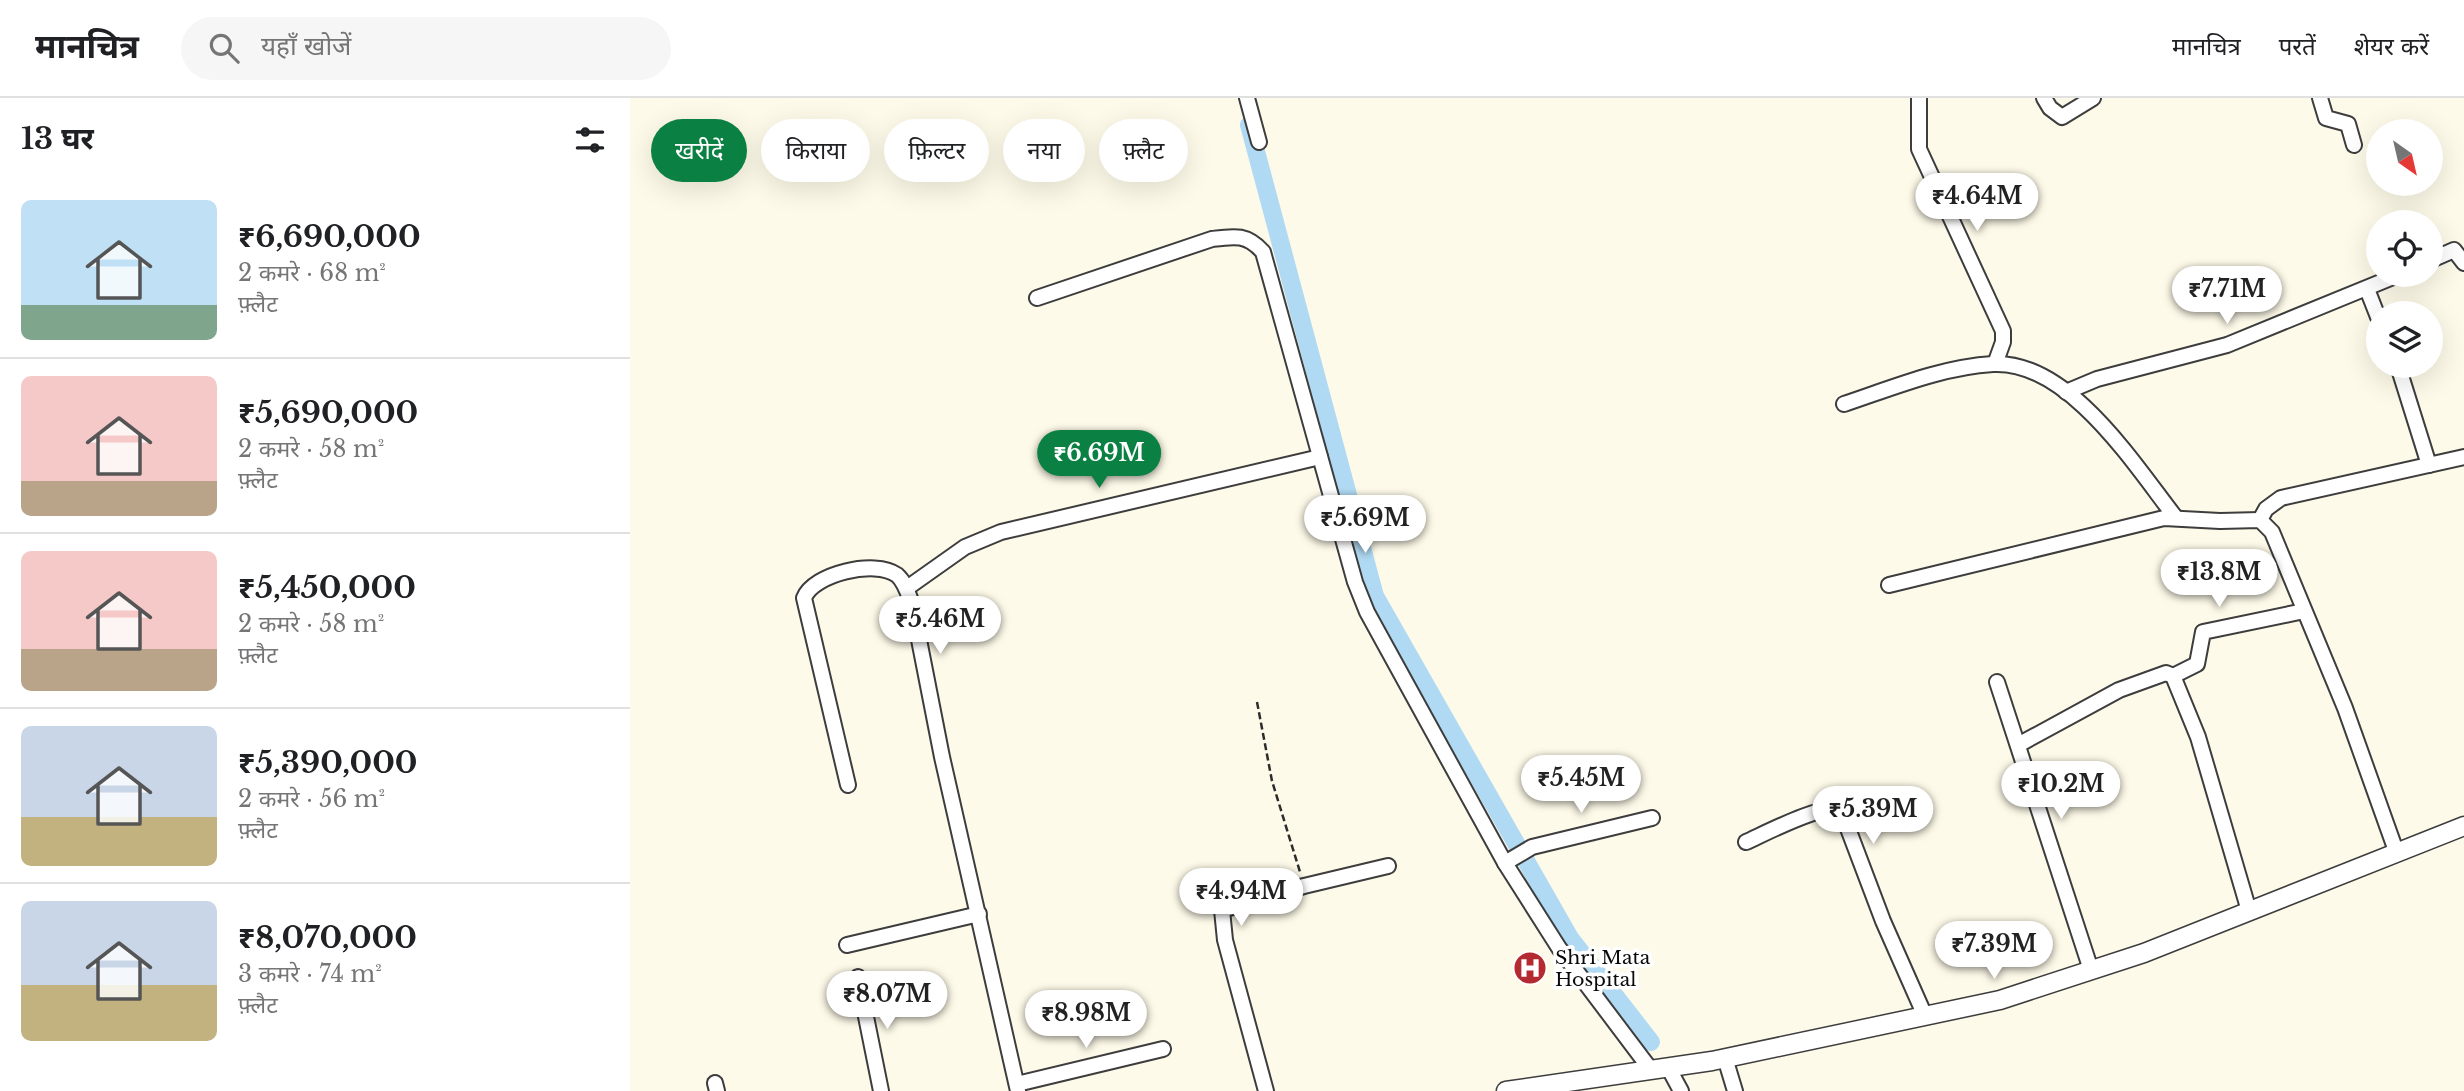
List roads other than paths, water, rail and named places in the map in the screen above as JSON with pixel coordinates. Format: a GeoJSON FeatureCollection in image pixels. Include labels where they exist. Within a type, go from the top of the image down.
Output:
{"type":"FeatureCollection","features":[{"type":"Feature","properties":{"kind":"street"},"geometry":{"type":"LineString","coordinates":[[1247,98],[1259,142]]}},
{"type":"Feature","properties":{"kind":"street"},"geometry":{"type":"LineString","coordinates":[[1919,98],[1919,149],[2003,331],[2003,342],[1995,364]]}},
{"type":"Feature","properties":{"kind":"street"},"geometry":{"type":"LineString","coordinates":[[2045,98],[2050,108],[2062,117],[2070,116],[2093,98]]}},
{"type":"Feature","properties":{"kind":"street"},"geometry":{"type":"LineString","coordinates":[[2320,98],[2326,118],[2348,124],[2354,145]]}},
{"type":"Feature","properties":{"kind":"street"},"geometry":{"type":"LineString","coordinates":[[1037,298],[1212,239],[1238,236],[1252,240],[1263,252],[1355,582],[1367,612],[1507,862],[1559,948],[1681,1091]]}},
{"type":"Feature","properties":{"kind":"street"},"geometry":{"type":"LineString","coordinates":[[2443,255],[2454,250],[2464,263]]}},
{"type":"Feature","properties":{"kind":"street"},"geometry":{"type":"LineString","coordinates":[[2066,391],[2097,379],[2227,345],[2371,287]]}},
{"type":"Feature","properties":{"kind":"street"},"geometry":{"type":"LineString","coordinates":[[2367,289],[2372,301]]}},
{"type":"Feature","properties":{"kind":"street"},"geometry":{"type":"LineString","coordinates":[[1844,404],[1917,379],[1995,364],[2028,370],[2066,391],[2092,412],[2176,518]]}},
{"type":"Feature","properties":{"kind":"street"},"geometry":{"type":"LineString","coordinates":[[2402,378],[2429,465]]}},
{"type":"Feature","properties":{"kind":"street"},"geometry":{"type":"LineString","coordinates":[[907,588],[965,547],[1001,532],[1320,457]]}},
{"type":"Feature","properties":{"kind":"street"},"geometry":{"type":"LineString","coordinates":[[2260,520],[2266,509],[2281,498],[2464,457]]}},
{"type":"Feature","properties":{"kind":"street"},"geometry":{"type":"LineString","coordinates":[[1889,585],[2141,522],[2176,518],[2260,520],[2272,532],[2345,708],[2396,851]]}},
{"type":"Feature","properties":{"kind":"street"},"geometry":{"type":"LineString","coordinates":[[848,785],[804,598],[807,589],[818,582],[873,567],[897,575],[907,588],[1017,1088],[1163,1049]]}},
{"type":"Feature","properties":{"kind":"street"},"geometry":{"type":"LineString","coordinates":[[2173,676],[2197,664],[2203,632],[2304,611]]}},
{"type":"Feature","properties":{"kind":"street"},"geometry":{"type":"LineString","coordinates":[[2018,745],[2119,690],[2166,673],[2173,676],[2199,737],[2249,911]]}},
{"type":"Feature","properties":{"kind":"street"},"geometry":{"type":"LineString","coordinates":[[1997,682],[2091,970]]}},
{"type":"Feature","properties":{"kind":"street"},"geometry":{"type":"LineString","coordinates":[[1746,842],[1818,812],[1833,807],[1841,810],[1883,921],[1925,1016]]}},
{"type":"Feature","properties":{"kind":"street"},"geometry":{"type":"LineString","coordinates":[[1507,862],[1524,852],[1581,833],[1652,818]]}},
{"type":"Feature","properties":{"kind":"street"},"geometry":{"type":"LineString","coordinates":[[1506,1091],[1725,1058],[2000,1000],[2144,953],[2464,826]]}},
{"type":"Feature","properties":{"kind":"street"},"geometry":{"type":"LineString","coordinates":[[1266,1091],[1225,940],[1222,910],[1304,886],[1388,866]]}},
{"type":"Feature","properties":{"kind":"street"},"geometry":{"type":"LineString","coordinates":[[847,945],[979,914]]}},
{"type":"Feature","properties":{"kind":"street"},"geometry":{"type":"LineString","coordinates":[[858,977],[881,1091]]}},
{"type":"Feature","properties":{"kind":"street"},"geometry":{"type":"LineString","coordinates":[[1725,1058],[1735,1091]]}},
{"type":"Feature","properties":{"kind":"waterway"},"geometry":{"type":"LineString","coordinates":[[1249,125],[1375,596],[1570,938],[1651,1042]]}},
{"type":"Feature","properties":{"kind":"place","name":"Shri Mata Hospital"},"geometry":{"type":"Point","coordinates":[1530,968]}}]}
